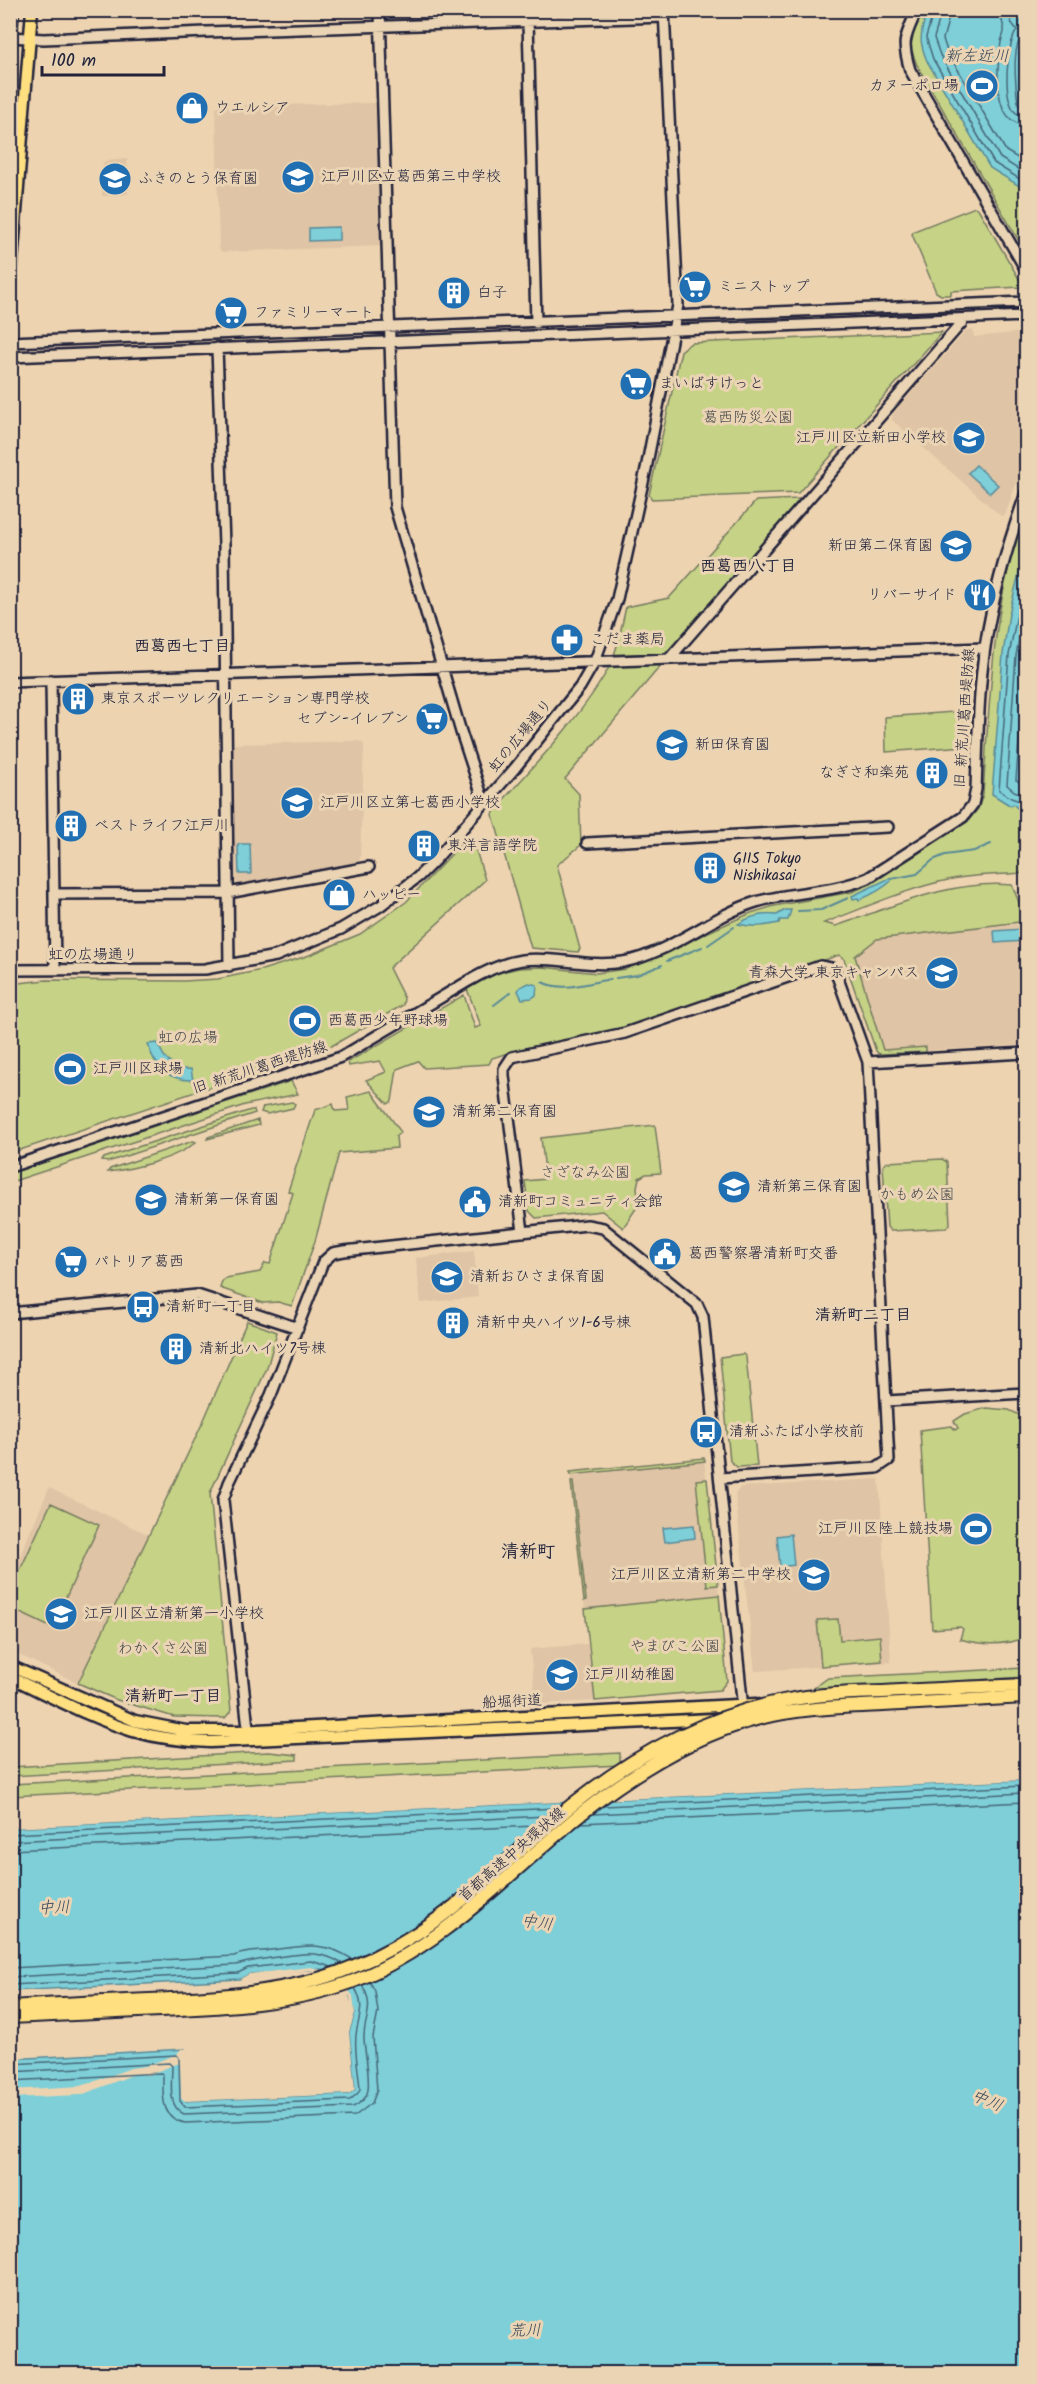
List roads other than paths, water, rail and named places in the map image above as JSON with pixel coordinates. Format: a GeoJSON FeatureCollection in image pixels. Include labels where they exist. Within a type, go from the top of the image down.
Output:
{"type":"FeatureCollection","features":[{"type":"Feature","properties":{"kind":"highway","name":"首都高速中央環状線"},"geometry":{"type":"LineString","coordinates":[[10,2007],[196,1998],[262,1991],[318,1979],[375,1958],[424,1930],[484,1884],[565,1812],[602,1783],[666,1742],[705,1724],[756,1708],[801,1698],[1026,1685]]}},
{"type":"Feature","properties":{"kind":"highway","name":"首都高速中央環状線"},"geometry":{"type":"LineString","coordinates":[[10,2017],[245,2004],[292,1998],[321,1991],[379,1970],[421,1947],[462,1918],[551,1839],[608,1793],[671,1753],[711,1735],[757,1719],[809,1709],[1026,1699]]}},
{"type":"Feature","properties":{"kind":"main road"},"geometry":{"type":"LineString","coordinates":[[11,38],[13,10]]}},
{"type":"Feature","properties":{"kind":"main road"},"geometry":{"type":"LineString","coordinates":[[10,288],[32,10]]}},
{"type":"Feature","properties":{"kind":"main road","name":"船堀街道"},"geometry":{"type":"LineString","coordinates":[[10,1666],[135,1721],[186,1731],[249,1735],[744,1718],[1026,1699]]}},
{"type":"Feature","properties":{"kind":"main road","name":"船堀街道"},"geometry":{"type":"LineString","coordinates":[[10,1677],[98,1718],[133,1731],[184,1741],[210,1743],[249,1735],[1026,1690]]}},
{"type":"Feature","properties":{"kind":"street"},"geometry":{"type":"LineString","coordinates":[[380,10],[395,507],[484,802]]}},
{"type":"Feature","properties":{"kind":"street"},"geometry":{"type":"LineString","coordinates":[[526,10],[536,322]]}},
{"type":"Feature","properties":{"kind":"street"},"geometry":{"type":"LineString","coordinates":[[917,10],[906,35],[903,49],[910,70],[1026,270]]}},
{"type":"Feature","properties":{"kind":"street"},"geometry":{"type":"LineString","coordinates":[[11,38],[528,21],[664,14]]}},
{"type":"Feature","properties":{"kind":"street","name":"虹の広場通り"},"geometry":{"type":"LineString","coordinates":[[10,970],[181,970],[229,966],[253,962],[299,948],[341,929],[380,906],[418,877],[436,859],[571,699],[595,661],[617,599],[646,469],[678,304],[664,14]]}},
{"type":"Feature","properties":{"kind":"street"},"geometry":{"type":"LineString","coordinates":[[10,342],[1026,302]]}},
{"type":"Feature","properties":{"kind":"street"},"geometry":{"type":"LineString","coordinates":[[10,357],[1026,316]]}},
{"type":"Feature","properties":{"kind":"street"},"geometry":{"type":"LineString","coordinates":[[669,659],[965,319]]}},
{"type":"Feature","properties":{"kind":"street"},"geometry":{"type":"LineString","coordinates":[[217,348],[224,544],[229,966]]}},
{"type":"Feature","properties":{"kind":"street","name":"旧 新荒川葛西堤防線"},"geometry":{"type":"LineString","coordinates":[[10,1167],[341,1057],[467,982],[487,971],[510,963],[538,960],[603,964],[636,959],[757,902],[852,885],[868,878],[963,817],[972,804],[976,789],[985,648],[1013,530],[1026,493]]}},
{"type":"Feature","properties":{"kind":"street"},"geometry":{"type":"LineString","coordinates":[[10,682],[985,648]]}},
{"type":"Feature","properties":{"kind":"street"},"geometry":{"type":"LineString","coordinates":[[51,680],[55,970]]}},
{"type":"Feature","properties":{"kind":"street"},"geometry":{"type":"LineString","coordinates":[[587,843],[888,827]]}},
{"type":"Feature","properties":{"kind":"street"},"geometry":{"type":"LineString","coordinates":[[54,894],[228,893],[369,867]]}},
{"type":"Feature","properties":{"kind":"street"},"geometry":{"type":"LineString","coordinates":[[523,1232],[504,1076],[504,1069],[512,1058],[625,1033],[820,966],[831,968],[840,978],[868,1062],[889,1460],[881,1467],[720,1478]]}},
{"type":"Feature","properties":{"kind":"street"},"geometry":{"type":"LineString","coordinates":[[868,1062],[1026,1053]]}},
{"type":"Feature","properties":{"kind":"street"},"geometry":{"type":"LineString","coordinates":[[249,1735],[223,1500],[271,1395],[320,1269],[327,1257],[333,1253],[587,1225],[603,1228],[697,1304],[703,1317],[744,1718]]}},
{"type":"Feature","properties":{"kind":"street"},"geometry":{"type":"LineString","coordinates":[[10,1313],[198,1294],[298,1328]]}},
{"type":"Feature","properties":{"kind":"street"},"geometry":{"type":"LineString","coordinates":[[887,1401],[1026,1393]]}},
{"type":"Feature","properties":{"kind":"water","name":"新左近川"},"geometry":{"type":"Polygon","coordinates":[[[930,11],[1022,11],[1025,34],[1021,71],[1026,115],[1026,190],[990,168],[927,61],[921,37],[923,21],[930,11]]]}},
{"type":"Feature","properties":{"kind":"water"},"geometry":{"type":"Polygon","coordinates":[[[339,227],[339,240],[309,241],[309,228],[339,227]]]}},
{"type":"Feature","properties":{"kind":"water"},"geometry":{"type":"Polygon","coordinates":[[[976,465],[998,485],[990,493],[968,473],[976,465]]]}},
{"type":"Feature","properties":{"kind":"water"},"geometry":{"type":"Polygon","coordinates":[[[1026,545],[1026,808],[1023,810],[1013,804],[1011,806],[992,794],[1003,654],[1009,614],[1026,545]]]}},
{"type":"Feature","properties":{"kind":"water"},"geometry":{"type":"Polygon","coordinates":[[[238,844],[250,844],[251,874],[239,874],[238,844]]]}},
{"type":"Feature","properties":{"kind":"water"},"geometry":{"type":"Polygon","coordinates":[[[890,878],[891,881],[876,892],[859,900],[858,898],[853,899],[852,896],[890,878]]]}},
{"type":"Feature","properties":{"kind":"water"},"geometry":{"type":"Polygon","coordinates":[[[785,910],[791,910],[788,920],[780,920],[779,923],[759,926],[738,924],[752,917],[766,914],[777,915],[785,910]]]}},
{"type":"Feature","properties":{"kind":"water"},"geometry":{"type":"Polygon","coordinates":[[[1024,929],[1024,941],[995,943],[994,931],[1024,929]]]}},
{"type":"Feature","properties":{"kind":"water"},"geometry":{"type":"Polygon","coordinates":[[[529,983],[537,985],[536,995],[522,999],[518,991],[520,987],[529,983]]]}},
{"type":"Feature","properties":{"kind":"water"},"geometry":{"type":"Polygon","coordinates":[[[158,1043],[170,1063],[179,1068],[191,1069],[193,1080],[177,1078],[159,1066],[148,1044],[158,1043]]]}},
{"type":"Feature","properties":{"kind":"water"},"geometry":{"type":"Polygon","coordinates":[[[694,1525],[695,1538],[665,1542],[663,1528],[694,1525]]]}},
{"type":"Feature","properties":{"kind":"water"},"geometry":{"type":"Polygon","coordinates":[[[791,1534],[794,1565],[780,1567],[777,1536],[791,1534]]]}},
{"type":"Feature","properties":{"kind":"water"},"geometry":{"type":"Polygon","coordinates":[[[1026,1780],[1026,2373],[11,2373],[11,2059],[185,2049],[186,2101],[349,2094],[355,2089],[349,2032],[355,2013],[347,1987],[321,1969],[250,1974],[240,1979],[11,1991],[10,1828],[1026,1780]]]}},
{"type":"Feature","properties":{"kind":"waterway"},"geometry":{"type":"LineString","coordinates":[[891,879],[917,874],[933,860],[945,855],[974,851],[991,844]]}},
{"type":"Feature","properties":{"kind":"waterway"},"geometry":{"type":"LineString","coordinates":[[798,911],[821,910],[848,898]]}},
{"type":"Feature","properties":{"kind":"waterway"},"geometry":{"type":"LineString","coordinates":[[708,945],[734,927]]}},
{"type":"Feature","properties":{"kind":"waterway"},"geometry":{"type":"LineString","coordinates":[[667,961],[702,947]]}},
{"type":"Feature","properties":{"kind":"waterway"},"geometry":{"type":"LineString","coordinates":[[616,978],[637,975],[662,965]]}},
{"type":"Feature","properties":{"kind":"waterway"},"geometry":{"type":"LineString","coordinates":[[542,982],[568,987],[611,979]]}},
{"type":"Feature","properties":{"kind":"waterway"},"geometry":{"type":"LineString","coordinates":[[494,1005],[511,992]]}},
{"type":"Feature","properties":{"kind":"place","name":"カヌーポロ場"},"geometry":{"type":"Point","coordinates":[982,86]}},
{"type":"Feature","properties":{"kind":"place","name":"ウエルシア"},"geometry":{"type":"Point","coordinates":[192,108]}},
{"type":"Feature","properties":{"kind":"place","name":"江戸川区立葛西第三中学校"},"geometry":{"type":"Point","coordinates":[298,177]}},
{"type":"Feature","properties":{"kind":"place","name":"ふきのとう保育園"},"geometry":{"type":"Point","coordinates":[115,179]}},
{"type":"Feature","properties":{"kind":"place","name":"ミニストップ"},"geometry":{"type":"Point","coordinates":[695,287]}},
{"type":"Feature","properties":{"kind":"place","name":"白子"},"geometry":{"type":"Point","coordinates":[454,293]}},
{"type":"Feature","properties":{"kind":"place","name":"ファミリーマート"},"geometry":{"type":"Point","coordinates":[231,313]}},
{"type":"Feature","properties":{"kind":"place","name":"まいばすけっと"},"geometry":{"type":"Point","coordinates":[636,384]}},
{"type":"Feature","properties":{"kind":"place","name":"江戸川区立新田小学校"},"geometry":{"type":"Point","coordinates":[969,438]}},
{"type":"Feature","properties":{"kind":"place","name":"新田第二保育園"},"geometry":{"type":"Point","coordinates":[956,546]}},
{"type":"Feature","properties":{"kind":"place","name":"リバーサイド"},"geometry":{"type":"Point","coordinates":[980,595]}},
{"type":"Feature","properties":{"kind":"place","name":"こだま薬局"},"geometry":{"type":"Point","coordinates":[567,640]}},
{"type":"Feature","properties":{"kind":"place","name":"東京スポーツレクリエーション専門学校"},"geometry":{"type":"Point","coordinates":[78,699]}},
{"type":"Feature","properties":{"kind":"place","name":"セブン-イレブン"},"geometry":{"type":"Point","coordinates":[432,719]}},
{"type":"Feature","properties":{"kind":"place","name":"新田保育園"},"geometry":{"type":"Point","coordinates":[672,745]}},
{"type":"Feature","properties":{"kind":"place","name":"なぎさ和楽苑"},"geometry":{"type":"Point","coordinates":[932,773]}},
{"type":"Feature","properties":{"kind":"place","name":"江戸川区立第七葛西小学校"},"geometry":{"type":"Point","coordinates":[297,803]}},
{"type":"Feature","properties":{"kind":"place","name":"ベストライフ江戸川"},"geometry":{"type":"Point","coordinates":[71,826]}},
{"type":"Feature","properties":{"kind":"place","name":"東洋言語学院"},"geometry":{"type":"Point","coordinates":[424,846]}},
{"type":"Feature","properties":{"kind":"place","name":"GIIS Tokyo Nishikasai"},"geometry":{"type":"Point","coordinates":[710,868]}},
{"type":"Feature","properties":{"kind":"place","name":"ハッピー"},"geometry":{"type":"Point","coordinates":[339,895]}},
{"type":"Feature","properties":{"kind":"place","name":"青森大学 東京キャンパス"},"geometry":{"type":"Point","coordinates":[942,973]}},
{"type":"Feature","properties":{"kind":"place","name":"西葛西少年野球場"},"geometry":{"type":"Point","coordinates":[305,1021]}},
{"type":"Feature","properties":{"kind":"place","name":"江戸川区球場"},"geometry":{"type":"Point","coordinates":[70,1069]}},
{"type":"Feature","properties":{"kind":"place","name":"清新第二保育園"},"geometry":{"type":"Point","coordinates":[429,1112]}},
{"type":"Feature","properties":{"kind":"place","name":"清新第三保育園"},"geometry":{"type":"Point","coordinates":[734,1187]}},
{"type":"Feature","properties":{"kind":"place","name":"清新第一保育園"},"geometry":{"type":"Point","coordinates":[151,1200]}},
{"type":"Feature","properties":{"kind":"place","name":"清新町コミュニティ会館"},"geometry":{"type":"Point","coordinates":[475,1202]}},
{"type":"Feature","properties":{"kind":"place","name":"葛西警察署清新町交番"},"geometry":{"type":"Point","coordinates":[665,1254]}},
{"type":"Feature","properties":{"kind":"place","name":"パトリア葛西"},"geometry":{"type":"Point","coordinates":[71,1262]}},
{"type":"Feature","properties":{"kind":"place","name":"清新おひさま保育園"},"geometry":{"type":"Point","coordinates":[447,1277]}},
{"type":"Feature","properties":{"kind":"place","name":"清新町一丁目"},"geometry":{"type":"Point","coordinates":[143,1307]}},
{"type":"Feature","properties":{"kind":"place","name":"清新中央ハイツ1-6号棟"},"geometry":{"type":"Point","coordinates":[453,1323]}},
{"type":"Feature","properties":{"kind":"place","name":"清新北ハイツ7号棟"},"geometry":{"type":"Point","coordinates":[176,1349]}},
{"type":"Feature","properties":{"kind":"place","name":"清新ふたば小学校前"},"geometry":{"type":"Point","coordinates":[706,1432]}},
{"type":"Feature","properties":{"kind":"place","name":"江戸川区陸上競技場"},"geometry":{"type":"Point","coordinates":[976,1529]}},
{"type":"Feature","properties":{"kind":"place","name":"江戸川区立清新第二中学校"},"geometry":{"type":"Point","coordinates":[814,1575]}},
{"type":"Feature","properties":{"kind":"place","name":"江戸川区立清新第一小学校"},"geometry":{"type":"Point","coordinates":[61,1614]}},
{"type":"Feature","properties":{"kind":"place","name":"江戸川幼稚園"},"geometry":{"type":"Point","coordinates":[562,1675]}},
{"type":"Feature","properties":{"kind":"district","name":"西葛西八丁目"},"geometry":{"type":"Point","coordinates":[748,566]}},
{"type":"Feature","properties":{"kind":"district","name":"西葛西七丁目"},"geometry":{"type":"Point","coordinates":[182,646]}},
{"type":"Feature","properties":{"kind":"district","name":"清新町二丁目"},"geometry":{"type":"Point","coordinates":[863,1315]}},
{"type":"Feature","properties":{"kind":"district","name":"清新町"},"geometry":{"type":"Point","coordinates":[528,1552]}},
{"type":"Feature","properties":{"kind":"district","name":"清新町一丁目"},"geometry":{"type":"Point","coordinates":[173,1696]}},
{"type":"Feature","properties":{"kind":"park label","name":"葛西防災公園"},"geometry":{"type":"Point","coordinates":[748,418]}},
{"type":"Feature","properties":{"kind":"park label","name":"虹の広場"},"geometry":{"type":"Point","coordinates":[188,1038]}},
{"type":"Feature","properties":{"kind":"park label","name":"さざなみ公園"},"geometry":{"type":"Point","coordinates":[585,1173]}},
{"type":"Feature","properties":{"kind":"park label","name":"かもめ公園"},"geometry":{"type":"Point","coordinates":[917,1195]}},
{"type":"Feature","properties":{"kind":"park label","name":"やまびこ公園"},"geometry":{"type":"Point","coordinates":[675,1647]}},
{"type":"Feature","properties":{"kind":"park label","name":"わかくさ公園"},"geometry":{"type":"Point","coordinates":[163,1649]}},
{"type":"Feature","properties":{"kind":"water label","name":"中川"},"geometry":{"type":"Point","coordinates":[54,1908]}},
{"type":"Feature","properties":{"kind":"water label","name":"中川"},"geometry":{"type":"Point","coordinates":[537,1923]}},
{"type":"Feature","properties":{"kind":"water label","name":"中川"},"geometry":{"type":"Point","coordinates":[987,2101]}},
{"type":"Feature","properties":{"kind":"water label","name":"荒川"},"geometry":{"type":"Point","coordinates":[525,2331]}}]}
